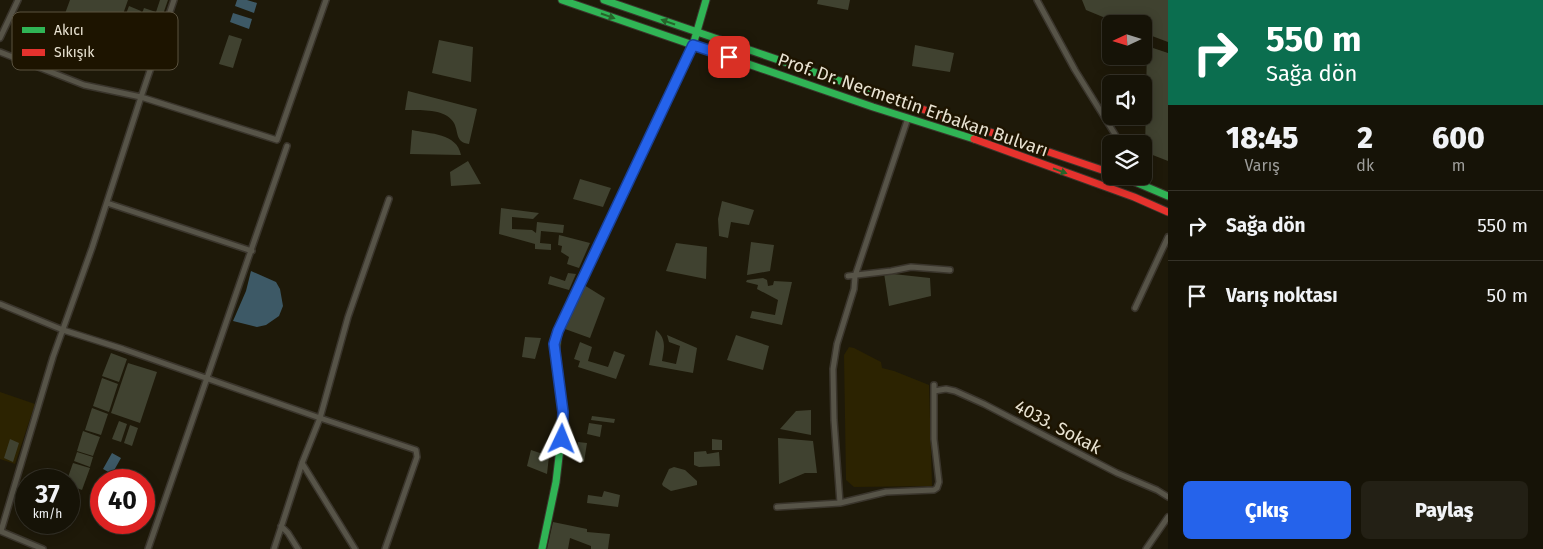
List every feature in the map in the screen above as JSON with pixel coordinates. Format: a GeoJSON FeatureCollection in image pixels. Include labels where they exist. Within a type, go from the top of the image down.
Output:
{"type":"FeatureCollection","features":[{"type":"Feature","properties":{"kind":"main road","name":"Prof. Dr. Necmettin Erbakan Bulvarı"},"geometry":{"type":"LineString","coordinates":[[562,0],[982,142],[1134,197],[1168,212]]}},
{"type":"Feature","properties":{"kind":"main road","name":"Prof. Dr. Necmettin Erbakan Bulvarı"},"geometry":{"type":"LineString","coordinates":[[604,0],[619,2],[697,31],[1102,170]]}},
{"type":"Feature","properties":{"kind":"main road"},"geometry":{"type":"LineString","coordinates":[[542,549],[561,451],[563,412],[554,344],[558,331],[693,45],[706,0]]}},
{"type":"Feature","properties":{"kind":"main road"},"geometry":{"type":"LineString","coordinates":[[1142,185],[1168,196]]}},
{"type":"Feature","properties":{"kind":"street"},"geometry":{"type":"LineString","coordinates":[[12,12],[18,0]]}},
{"type":"Feature","properties":{"kind":"street"},"geometry":{"type":"LineString","coordinates":[[170,12],[174,0]]}},
{"type":"Feature","properties":{"kind":"street"},"geometry":{"type":"LineString","coordinates":[[46,70],[84,85],[140,97],[277,140],[326,0]]}},
{"type":"Feature","properties":{"kind":"street"},"geometry":{"type":"LineString","coordinates":[[1037,0],[1075,70],[1115,135]]}},
{"type":"Feature","properties":{"kind":"street"},"geometry":{"type":"LineString","coordinates":[[0,38],[12,13]]}},
{"type":"Feature","properties":{"kind":"street"},"geometry":{"type":"LineString","coordinates":[[0,52],[12,57]]}},
{"type":"Feature","properties":{"kind":"street"},"geometry":{"type":"LineString","coordinates":[[43,549],[0,531],[53,357],[107,203],[149,70]]}},
{"type":"Feature","properties":{"kind":"street"},"geometry":{"type":"LineString","coordinates":[[777,507],[840,503],[833,369],[837,344],[854,289],[855,276],[908,118]]}},
{"type":"Feature","properties":{"kind":"street"},"geometry":{"type":"LineString","coordinates":[[148,549],[208,380],[287,146]]}},
{"type":"Feature","properties":{"kind":"street"},"geometry":{"type":"LineString","coordinates":[[274,549],[302,463],[320,418],[348,317],[389,199]]}},
{"type":"Feature","properties":{"kind":"street"},"geometry":{"type":"LineString","coordinates":[[107,203],[252,251]]}},
{"type":"Feature","properties":{"kind":"street"},"geometry":{"type":"LineString","coordinates":[[1135,308],[1168,237]]}},
{"type":"Feature","properties":{"kind":"street"},"geometry":{"type":"LineString","coordinates":[[848,276],[911,267],[950,270]]}},
{"type":"Feature","properties":{"kind":"street"},"geometry":{"type":"LineString","coordinates":[[0,304],[63,330],[416,450],[416,457],[385,549]]}},
{"type":"Feature","properties":{"kind":"street","name":"4033. Sokak"},"geometry":{"type":"LineString","coordinates":[[840,503],[886,492],[934,490],[937,488],[939,482],[934,439],[934,388],[946,389],[962,394],[1168,497]]}},
{"type":"Feature","properties":{"kind":"street"},"geometry":{"type":"LineString","coordinates":[[302,463],[355,549]]}},
{"type":"Feature","properties":{"kind":"street"},"geometry":{"type":"LineString","coordinates":[[1146,549],[1168,517]]}},
{"type":"Feature","properties":{"kind":"street"},"geometry":{"type":"LineString","coordinates":[[281,526],[298,549]]}},
{"type":"Feature","properties":{"kind":"shaded area"},"geometry":{"type":"Polygon","coordinates":[[[849,347],[881,362],[882,368],[929,385],[932,486],[854,487],[846,480],[844,355],[849,347]]]}},
{"type":"Feature","properties":{"kind":"shaded area"},"geometry":{"type":"Polygon","coordinates":[[[0,392],[35,404],[15,464],[0,459],[0,392]]]}},
{"type":"Feature","properties":{"kind":"green space"},"geometry":{"type":"Polygon","coordinates":[[[70,0],[128,0],[124,12],[66,12],[70,0]]]}},
{"type":"Feature","properties":{"kind":"green space"},"geometry":{"type":"Polygon","coordinates":[[[160,0],[168,0],[164,12],[156,12],[160,0]]]}},
{"type":"Feature","properties":{"kind":"green space"},"geometry":{"type":"Polygon","coordinates":[[[818,0],[850,0],[848,10],[817,4],[818,0]]]}},
{"type":"Feature","properties":{"kind":"green space"},"geometry":{"type":"Polygon","coordinates":[[[1082,0],[1168,0],[1168,42],[1152,36],[1152,15],[1102,15],[1102,17],[1086,10],[1082,0]]]}},
{"type":"Feature","properties":{"kind":"green space"},"geometry":{"type":"Polygon","coordinates":[[[129,6],[141,11],[141,12],[127,12],[129,6]]]}},
{"type":"Feature","properties":{"kind":"green space"},"geometry":{"type":"Polygon","coordinates":[[[144,8],[156,12],[143,12],[144,8]]]}},
{"type":"Feature","properties":{"kind":"green space"},"geometry":{"type":"Polygon","coordinates":[[[229,35],[242,39],[233,68],[219,64],[229,35]]]}},
{"type":"Feature","properties":{"kind":"green space"},"geometry":{"type":"Polygon","coordinates":[[[439,40],[473,47],[471,82],[432,73],[439,40]]]}},
{"type":"Feature","properties":{"kind":"green space"},"geometry":{"type":"Polygon","coordinates":[[[915,45],[954,53],[950,72],[912,66],[915,45]]]}},
{"type":"Feature","properties":{"kind":"green space"},"geometry":{"type":"Polygon","coordinates":[[[1152,48],[1168,53],[1168,161],[1152,155],[1152,135],[1145,135],[1146,125],[1152,125],[1152,75],[1146,75],[1147,65],[1152,65],[1152,48]]]}},
{"type":"Feature","properties":{"kind":"green space"},"geometry":{"type":"Polygon","coordinates":[[[408,91],[477,109],[469,144],[459,139],[454,123],[445,115],[431,111],[405,110],[408,91]]]}},
{"type":"Feature","properties":{"kind":"green space"},"geometry":{"type":"Polygon","coordinates":[[[412,130],[448,138],[454,142],[461,155],[410,154],[412,130]]]}},
{"type":"Feature","properties":{"kind":"green space"},"geometry":{"type":"Polygon","coordinates":[[[468,161],[481,184],[451,186],[450,172],[468,161]]]}},
{"type":"Feature","properties":{"kind":"green space"},"geometry":{"type":"Polygon","coordinates":[[[580,179],[611,188],[603,207],[573,199],[580,179]]]}},
{"type":"Feature","properties":{"kind":"green space"},"geometry":{"type":"Polygon","coordinates":[[[722,201],[754,210],[749,225],[731,222],[728,238],[719,236],[718,219],[722,201]]]}},
{"type":"Feature","properties":{"kind":"green space"},"geometry":{"type":"Polygon","coordinates":[[[501,208],[539,213],[533,219],[512,217],[512,229],[532,230],[536,233],[537,222],[564,225],[563,233],[541,231],[540,243],[551,244],[551,250],[535,249],[535,244],[499,234],[501,208]]]}},
{"type":"Feature","properties":{"kind":"green space"},"geometry":{"type":"Polygon","coordinates":[[[559,235],[590,243],[579,268],[567,264],[569,257],[561,252],[562,246],[558,245],[559,235]]]}},
{"type":"Feature","properties":{"kind":"green space"},"geometry":{"type":"Polygon","coordinates":[[[751,242],[774,245],[770,271],[747,275],[751,242]]]}},
{"type":"Feature","properties":{"kind":"green space"},"geometry":{"type":"Polygon","coordinates":[[[676,243],[707,247],[706,279],[666,271],[676,243]]]}},
{"type":"Feature","properties":{"kind":"green space"},"geometry":{"type":"Polygon","coordinates":[[[568,273],[576,274],[569,290],[548,284],[550,276],[565,281],[568,273]]]}},
{"type":"Feature","properties":{"kind":"green space"},"geometry":{"type":"Polygon","coordinates":[[[884,273],[930,278],[931,296],[889,306],[884,273]]]}},
{"type":"Feature","properties":{"kind":"green space"},"geometry":{"type":"Polygon","coordinates":[[[763,278],[767,280],[768,286],[773,285],[774,281],[792,282],[782,325],[750,318],[752,311],[775,315],[778,300],[757,289],[758,285],[746,282],[747,280],[763,278]]]}},
{"type":"Feature","properties":{"kind":"green space"},"geometry":{"type":"Polygon","coordinates":[[[584,285],[605,298],[590,338],[565,329],[584,285]]]}},
{"type":"Feature","properties":{"kind":"green space"},"geometry":{"type":"Polygon","coordinates":[[[656,330],[663,341],[662,361],[676,364],[680,346],[669,342],[667,335],[697,348],[693,373],[649,365],[656,330]]]}},
{"type":"Feature","properties":{"kind":"green space"},"geometry":{"type":"Polygon","coordinates":[[[736,335],[769,346],[763,370],[727,360],[736,335]]]}},
{"type":"Feature","properties":{"kind":"green space"},"geometry":{"type":"Polygon","coordinates":[[[525,337],[541,338],[535,359],[522,357],[525,337]]]}},
{"type":"Feature","properties":{"kind":"green space"},"geometry":{"type":"Polygon","coordinates":[[[580,342],[592,347],[588,361],[608,367],[614,351],[625,355],[616,379],[578,367],[580,361],[574,359],[580,342]]]}},
{"type":"Feature","properties":{"kind":"green space"},"geometry":{"type":"Polygon","coordinates":[[[111,353],[127,359],[119,382],[102,376],[111,353]]]}},
{"type":"Feature","properties":{"kind":"green space"},"geometry":{"type":"Polygon","coordinates":[[[128,363],[157,372],[140,423],[111,413],[128,363]]]}},
{"type":"Feature","properties":{"kind":"green space"},"geometry":{"type":"Polygon","coordinates":[[[102,378],[118,384],[109,412],[93,406],[102,378]]]}},
{"type":"Feature","properties":{"kind":"green space"},"geometry":{"type":"Polygon","coordinates":[[[92,408],[108,414],[101,435],[85,430],[92,408]]]}},
{"type":"Feature","properties":{"kind":"green space"},"geometry":{"type":"Polygon","coordinates":[[[811,410],[811,435],[780,429],[796,411],[811,410]]]}},
{"type":"Feature","properties":{"kind":"green space"},"geometry":{"type":"Polygon","coordinates":[[[592,416],[615,419],[614,423],[591,420],[592,416]]]}},
{"type":"Feature","properties":{"kind":"green space"},"geometry":{"type":"Polygon","coordinates":[[[119,421],[127,424],[121,442],[112,439],[119,421]]]}},
{"type":"Feature","properties":{"kind":"green space"},"geometry":{"type":"Polygon","coordinates":[[[589,423],[602,425],[600,437],[587,434],[589,423]]]}},
{"type":"Feature","properties":{"kind":"green space"},"geometry":{"type":"Polygon","coordinates":[[[130,425],[138,428],[132,446],[124,443],[130,425]]]}},
{"type":"Feature","properties":{"kind":"green space"},"geometry":{"type":"Polygon","coordinates":[[[83,431],[100,437],[93,456],[77,451],[83,431]]]}},
{"type":"Feature","properties":{"kind":"green space"},"geometry":{"type":"Polygon","coordinates":[[[778,438],[813,441],[817,473],[805,473],[779,484],[778,438]]]}},
{"type":"Feature","properties":{"kind":"green space"},"geometry":{"type":"Polygon","coordinates":[[[10,439],[19,443],[13,462],[4,458],[10,439]]]}},
{"type":"Feature","properties":{"kind":"green space"},"geometry":{"type":"Polygon","coordinates":[[[712,439],[722,440],[722,450],[712,450],[712,439]]]}},
{"type":"Feature","properties":{"kind":"green space"},"geometry":{"type":"Polygon","coordinates":[[[578,442],[587,443],[584,462],[575,460],[578,442]]]}},
{"type":"Feature","properties":{"kind":"green space"},"geometry":{"type":"Polygon","coordinates":[[[531,450],[549,456],[547,474],[527,466],[531,450]]]}},
{"type":"Feature","properties":{"kind":"green space"},"geometry":{"type":"Polygon","coordinates":[[[706,451],[707,454],[719,452],[720,466],[699,467],[694,465],[694,452],[706,451]]]}},
{"type":"Feature","properties":{"kind":"green space"},"geometry":{"type":"Polygon","coordinates":[[[77,452],[93,457],[90,467],[74,461],[77,452]]]}},
{"type":"Feature","properties":{"kind":"green space"},"geometry":{"type":"Polygon","coordinates":[[[73,463],[90,468],[82,490],[80,489],[80,469],[71,469],[73,463]]]}},
{"type":"Feature","properties":{"kind":"green space"},"geometry":{"type":"Polygon","coordinates":[[[674,467],[685,470],[697,481],[697,485],[671,491],[663,486],[662,484],[669,469],[674,467]]]}},
{"type":"Feature","properties":{"kind":"green space"},"geometry":{"type":"Polygon","coordinates":[[[604,491],[620,495],[618,507],[587,503],[588,495],[602,497],[604,491]]]}},
{"type":"Feature","properties":{"kind":"green space"},"geometry":{"type":"Polygon","coordinates":[[[553,522],[587,529],[587,532],[610,534],[608,549],[591,549],[591,546],[570,538],[568,549],[547,549],[553,522]]]}},
{"type":"Feature","properties":{"kind":"water"},"geometry":{"type":"Polygon","coordinates":[[[237,0],[257,3],[254,13],[235,6],[237,0]]]}},
{"type":"Feature","properties":{"kind":"water"},"geometry":{"type":"Polygon","coordinates":[[[233,13],[252,19],[249,29],[230,22],[233,13]]]}},
{"type":"Feature","properties":{"kind":"water"},"geometry":{"type":"Polygon","coordinates":[[[251,271],[276,282],[280,289],[283,306],[279,316],[266,325],[257,327],[233,321],[246,291],[251,271]]]}},
{"type":"Feature","properties":{"kind":"water"},"geometry":{"type":"Polygon","coordinates":[[[112,453],[121,458],[115,469],[103,469],[112,453]]]}},
{"type":"Feature","properties":{"kind":"traffic: fast"},"geometry":{"type":"LineString","coordinates":[[562,0],[873,107],[974,139]]}},
{"type":"Feature","properties":{"kind":"traffic: fast"},"geometry":{"type":"LineString","coordinates":[[604,0],[913,106]]}},
{"type":"Feature","properties":{"kind":"traffic: fast"},"geometry":{"type":"LineString","coordinates":[[663,106],[693,45],[706,0]]}},
{"type":"Feature","properties":{"kind":"traffic: fast"},"geometry":{"type":"LineString","coordinates":[[1142,185],[1168,196]]}},
{"type":"Feature","properties":{"kind":"traffic: fast"},"geometry":{"type":"LineString","coordinates":[[542,549],[556,482],[562,431],[562,403],[556,351],[558,331],[599,244]]}},
{"type":"Feature","properties":{"kind":"traffic: jam"},"geometry":{"type":"LineString","coordinates":[[599,244],[663,106]]}},
{"type":"Feature","properties":{"kind":"traffic: jam"},"geometry":{"type":"LineString","coordinates":[[913,106],[1102,170]]}},
{"type":"Feature","properties":{"kind":"traffic: jam"},"geometry":{"type":"LineString","coordinates":[[974,139],[1134,197],[1168,212]]}},
{"type":"Feature","properties":{"kind":"route"},"geometry":{"type":"LineString","coordinates":[[562,439],[563,412],[554,344],[558,331],[664,102],[693,45],[729,57]]}}]}
